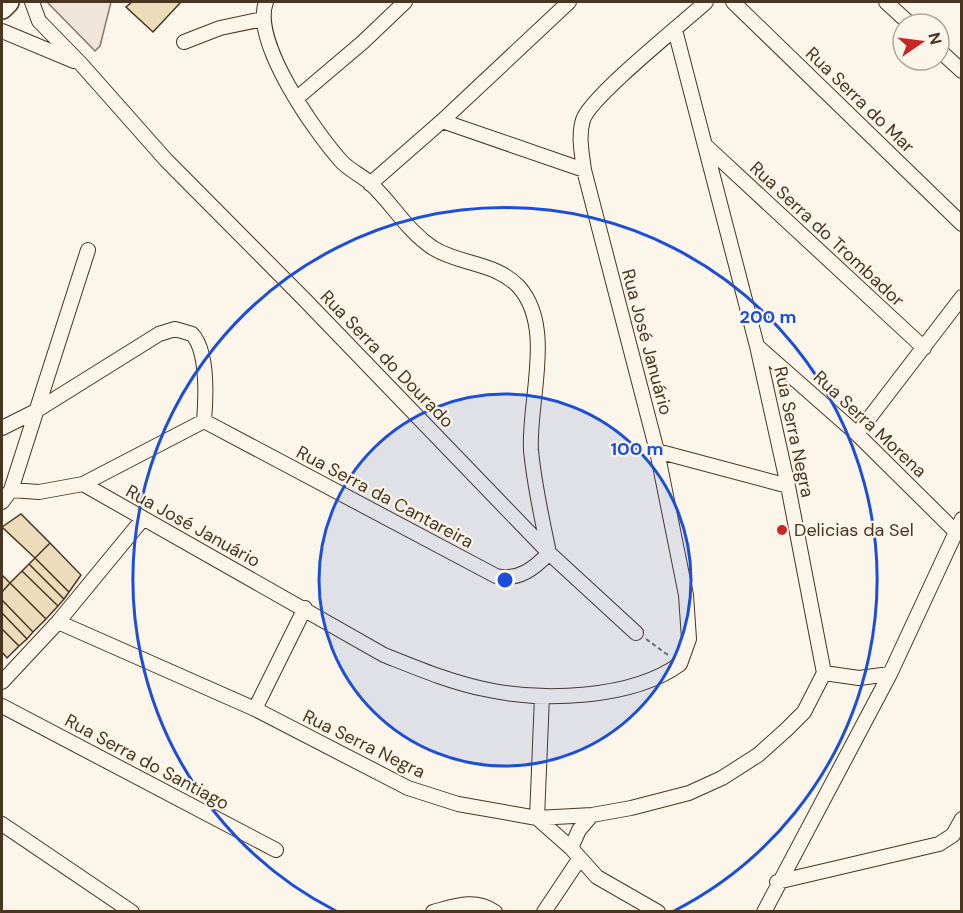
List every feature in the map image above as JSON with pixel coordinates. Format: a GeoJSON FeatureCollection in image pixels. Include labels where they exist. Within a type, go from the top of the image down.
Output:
{"type":"FeatureCollection","features":[{"type":"Feature","properties":{"kind":"highway"},"geometry":{"type":"LineString","coordinates":[[2,8],[8,2]]}},
{"type":"Feature","properties":{"kind":"street","name":"Rua Serra do Dourado"},"geometry":{"type":"LineString","coordinates":[[32,2],[36,14],[47,29],[166,160],[305,300],[549,553],[636,633]]}},
{"type":"Feature","properties":{"kind":"street"},"geometry":{"type":"LineString","coordinates":[[266,2],[263,19],[272,50],[316,129],[343,164],[370,184],[412,233],[446,254],[502,273],[516,284],[527,300],[538,341],[531,423],[532,452],[549,553]]}},
{"type":"Feature","properties":{"kind":"street"},"geometry":{"type":"LineString","coordinates":[[297,98],[363,42],[405,2]]}},
{"type":"Feature","properties":{"kind":"street"},"geometry":{"type":"LineString","coordinates":[[370,184],[442,121],[569,2]]}},
{"type":"Feature","properties":{"kind":"street","name":"Rua José Januário"},"geometry":{"type":"LineString","coordinates":[[83,484],[142,520],[305,608],[384,655],[436,675],[485,689],[542,696],[621,689],[646,683],[680,664],[689,639],[690,622],[657,451],[584,170],[580,144],[583,117],[602,94],[706,2]]}},
{"type":"Feature","properties":{"kind":"street","name":"Rua Serra do Mar"},"geometry":{"type":"LineString","coordinates":[[734,2],[962,224]]}},
{"type":"Feature","properties":{"kind":"street"},"geometry":{"type":"LineString","coordinates":[[184,42],[220,28],[263,19]]}},
{"type":"Feature","properties":{"kind":"street"},"geometry":{"type":"LineString","coordinates":[[36,45],[47,29]]}},
{"type":"Feature","properties":{"kind":"street","name":"Rua Serra Negra"},"geometry":{"type":"LineString","coordinates":[[58,622],[255,709],[408,788],[458,804],[537,818],[592,814],[663,801],[689,793],[722,778],[758,755],[793,723],[804,712],[824,673],[788,486],[757,346],[675,30]]}},
{"type":"Feature","properties":{"kind":"street","name":"Rua Serra do Dourado"},"geometry":{"type":"LineString","coordinates":[[2,31],[81,64]]}},
{"type":"Feature","properties":{"kind":"street"},"geometry":{"type":"LineString","coordinates":[[442,121],[584,170]]}},
{"type":"Feature","properties":{"kind":"street","name":"Rua Serra do Trombador"},"geometry":{"type":"LineString","coordinates":[[706,146],[924,348]]}},
{"type":"Feature","properties":{"kind":"street"},"geometry":{"type":"LineString","coordinates":[[2,502],[11,490],[87,250]]}},
{"type":"Feature","properties":{"kind":"street"},"geometry":{"type":"LineString","coordinates":[[857,434],[962,297]]}},
{"type":"Feature","properties":{"kind":"street"},"geometry":{"type":"LineString","coordinates":[[2,428],[34,412],[159,334],[175,328],[192,333],[200,347],[205,387],[204,421],[83,484],[39,492],[11,490]]}},
{"type":"Feature","properties":{"kind":"street","name":"Rua Serra Morena"},"geometry":{"type":"LineString","coordinates":[[757,346],[959,525]]}},
{"type":"Feature","properties":{"kind":"street","name":"Rua Serra da Cantareira"},"geometry":{"type":"LineString","coordinates":[[204,421],[496,576],[513,577],[523,574],[549,553]]}},
{"type":"Feature","properties":{"kind":"street"},"geometry":{"type":"LineString","coordinates":[[657,451],[788,486]]}},
{"type":"Feature","properties":{"kind":"street"},"geometry":{"type":"LineString","coordinates":[[2,682],[58,622],[142,520]]}},
{"type":"Feature","properties":{"kind":"street"},"geometry":{"type":"LineString","coordinates":[[764,912],[777,882],[890,674],[959,525]]}},
{"type":"Feature","properties":{"kind":"street"},"geometry":{"type":"LineString","coordinates":[[255,709],[305,608]]}},
{"type":"Feature","properties":{"kind":"street"},"geometry":{"type":"LineString","coordinates":[[824,673],[859,678],[890,674]]}},
{"type":"Feature","properties":{"kind":"street"},"geometry":{"type":"LineString","coordinates":[[542,696],[537,818],[608,885],[658,912]]}},
{"type":"Feature","properties":{"kind":"street","name":"Rua Serra do Santiago"},"geometry":{"type":"LineString","coordinates":[[2,706],[276,850]]}},
{"type":"Feature","properties":{"kind":"street"},"geometry":{"type":"LineString","coordinates":[[544,912],[576,853],[579,830],[592,814]]}},
{"type":"Feature","properties":{"kind":"street"},"geometry":{"type":"LineString","coordinates":[[777,882],[928,848],[957,837],[962,819]]}},
{"type":"Feature","properties":{"kind":"street"},"geometry":{"type":"LineString","coordinates":[[2,824],[132,912]]}},
{"type":"Feature","properties":{"kind":"street"},"geometry":{"type":"LineString","coordinates":[[433,912],[474,904],[482,904],[495,912]]}},
{"type":"Feature","properties":{"kind":"path"},"geometry":{"type":"LineString","coordinates":[[636,633],[680,664]]}},
{"type":"Feature","properties":{"kind":"shaded area"},"geometry":{"type":"Polygon","coordinates":[[[47,2],[111,2],[100,46],[95,51],[47,2]]]}},
{"type":"Feature","properties":{"kind":"building"},"geometry":{"type":"Polygon","coordinates":[[[132,2],[181,2],[153,32],[126,7],[132,2]]]}},
{"type":"Feature","properties":{"kind":"building"},"geometry":{"type":"Polygon","coordinates":[[[21,514],[50,543],[35,558],[2,527],[21,514]]]}},
{"type":"Feature","properties":{"kind":"building"},"geometry":{"type":"Polygon","coordinates":[[[50,543],[81,575],[69,592],[35,558],[50,543]]]}},
{"type":"Feature","properties":{"kind":"building"},"geometry":{"type":"Polygon","coordinates":[[[35,558],[69,592],[64,599],[29,564],[35,558]]]}},
{"type":"Feature","properties":{"kind":"building"},"geometry":{"type":"Polygon","coordinates":[[[29,564],[64,599],[58,606],[22,571],[29,564]]]}},
{"type":"Feature","properties":{"kind":"building"},"geometry":{"type":"Polygon","coordinates":[[[22,571],[58,606],[46,619],[10,583],[22,571]]]}},
{"type":"Feature","properties":{"kind":"building"},"geometry":{"type":"Polygon","coordinates":[[[2,575],[10,583],[2,592],[2,575]]]}},
{"type":"Feature","properties":{"kind":"building"},"geometry":{"type":"Polygon","coordinates":[[[10,583],[46,619],[33,632],[2,600],[2,592],[10,583]]]}},
{"type":"Feature","properties":{"kind":"building"},"geometry":{"type":"Polygon","coordinates":[[[2,600],[33,632],[27,639],[2,613],[2,600]]]}},
{"type":"Feature","properties":{"kind":"building"},"geometry":{"type":"Polygon","coordinates":[[[2,613],[27,639],[19,646],[2,629],[2,613]]]}},
{"type":"Feature","properties":{"kind":"building"},"geometry":{"type":"Polygon","coordinates":[[[2,629],[19,646],[7,658],[2,652],[2,629]]]}},
{"type":"Feature","properties":{"kind":"place","name":"Delicias da Sel"},"geometry":{"type":"Point","coordinates":[782,530]}}]}
